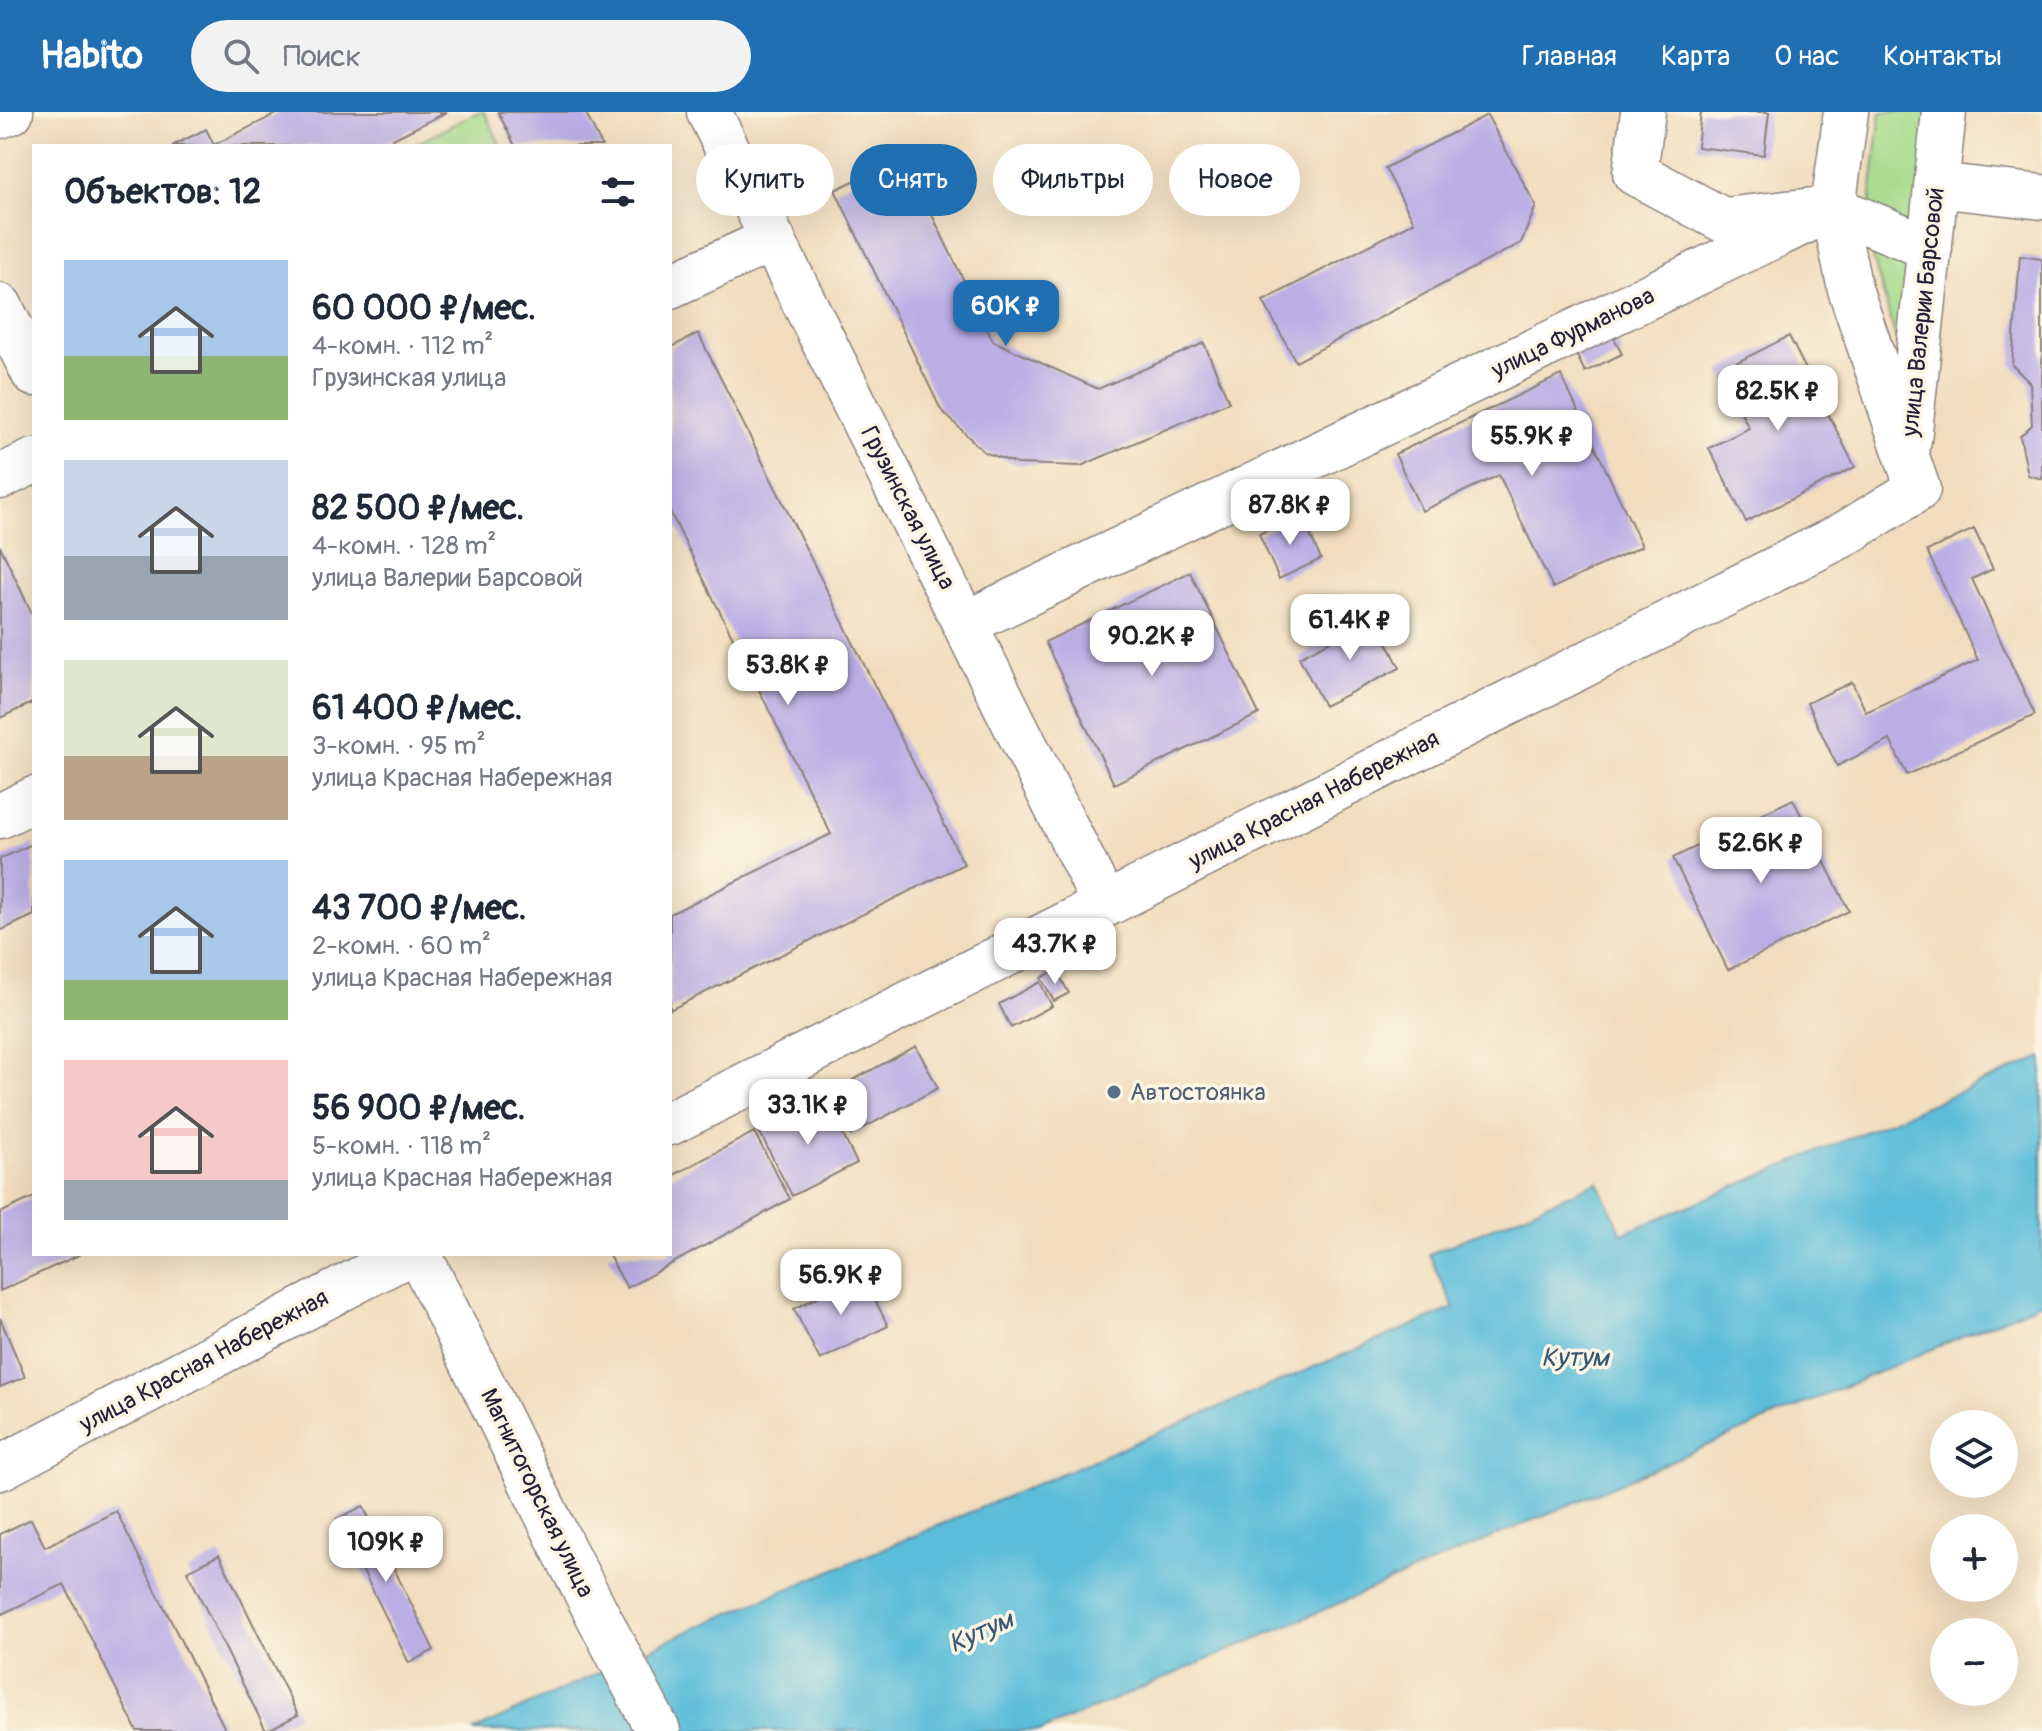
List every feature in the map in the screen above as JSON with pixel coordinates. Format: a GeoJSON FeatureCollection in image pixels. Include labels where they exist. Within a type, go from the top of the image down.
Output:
{"type":"FeatureCollection","features":[{"type":"Feature","properties":{"kind":"street"},"geometry":{"type":"LineString","coordinates":[[0,116],[11,112]]}},
{"type":"Feature","properties":{"kind":"street","name":"Грузинская улица"},"geometry":{"type":"LineString","coordinates":[[709,112],[1105,905]]}},
{"type":"Feature","properties":{"kind":"street"},"geometry":{"type":"LineString","coordinates":[[1643,112],[1635,173],[1723,220],[1833,208],[1930,248]]}},
{"type":"Feature","properties":{"kind":"street","name":"улица Валерии Барсовой"},"geometry":{"type":"LineString","coordinates":[[1846,112],[1833,208],[1850,289],[1908,450]]}},
{"type":"Feature","properties":{"kind":"street","name":"улица Валерии Барсовой"},"geometry":{"type":"LineString","coordinates":[[1908,450],[1944,112]]}},
{"type":"Feature","properties":{"kind":"street"},"geometry":{"type":"LineString","coordinates":[[1936,185],[2042,197]]}},
{"type":"Feature","properties":{"kind":"street","name":"улица Фурманова"},"geometry":{"type":"LineString","coordinates":[[966,623],[1833,208]]}},
{"type":"Feature","properties":{"kind":"street"},"geometry":{"type":"LineString","coordinates":[[672,285],[773,239]]}},
{"type":"Feature","properties":{"kind":"street"},"geometry":{"type":"LineString","coordinates":[[0,306],[32,370]]}},
{"type":"Feature","properties":{"kind":"street","name":"улица Красная Набережная"},"geometry":{"type":"LineString","coordinates":[[672,1122],[1843,535],[1918,489],[1908,450]]}},
{"type":"Feature","properties":{"kind":"street"},"geometry":{"type":"LineString","coordinates":[[0,477],[32,462]]}},
{"type":"Feature","properties":{"kind":"street"},"geometry":{"type":"LineString","coordinates":[[0,816],[32,800]]}},
{"type":"Feature","properties":{"kind":"street","name":"улица Красная Набережная"},"geometry":{"type":"LineString","coordinates":[[0,1468],[404,1256]]}},
{"type":"Feature","properties":{"kind":"street","name":"Магнитогорская улица"},"geometry":{"type":"LineString","coordinates":[[420,1256],[565,1552],[658,1731]]}},
{"type":"Feature","properties":{"kind":"green space"},"geometry":{"type":"Polygon","coordinates":[[[478,112],[484,112],[500,144],[416,144],[478,112]]]}},
{"type":"Feature","properties":{"kind":"green space"},"geometry":{"type":"Polygon","coordinates":[[[1881,112],[1930,112],[1917,227],[1868,222],[1881,112]]]}},
{"type":"Feature","properties":{"kind":"green space"},"geometry":{"type":"Polygon","coordinates":[[[1870,246],[1920,253],[1904,368],[1870,246]]]}},
{"type":"Feature","properties":{"kind":"water","name":"Кутум"},"geometry":{"type":"Polygon","coordinates":[[[2042,1057],[2042,1302],[1041,1731],[473,1731],[695,1628],[1454,1308],[1429,1254],[1598,1182],[1622,1234],[2042,1057]]]}},
{"type":"Feature","properties":{"kind":"building"},"geometry":{"type":"Polygon","coordinates":[[[280,112],[447,112],[383,144],[216,144],[280,112]]]}},
{"type":"Feature","properties":{"kind":"building"},"geometry":{"type":"Polygon","coordinates":[[[498,112],[585,112],[601,144],[514,144],[498,112]]]}},
{"type":"Feature","properties":{"kind":"building"},"geometry":{"type":"Polygon","coordinates":[[[1701,112],[1769,112],[1764,155],[1697,147],[1701,112]]]}},
{"type":"Feature","properties":{"kind":"building"},"geometry":{"type":"Polygon","coordinates":[[[1487,115],[1536,206],[1521,243],[1296,362],[1263,301],[1414,222],[1385,168],[1487,115]]]}},
{"type":"Feature","properties":{"kind":"building"},"geometry":{"type":"Polygon","coordinates":[[[206,129],[214,144],[176,144],[206,129]]]}},
{"type":"Feature","properties":{"kind":"building"},"geometry":{"type":"Polygon","coordinates":[[[850,183],[850,216],[933,216],[993,341],[1098,389],[1204,343],[1229,402],[1081,466],[1017,464],[984,452],[941,410],[835,190],[850,183]]]}},
{"type":"Feature","properties":{"kind":"building"},"geometry":{"type":"Polygon","coordinates":[[[2020,256],[2042,259],[2042,479],[2028,475],[2020,436],[2032,425],[2030,383],[2012,365],[2020,256]]]}},
{"type":"Feature","properties":{"kind":"building"},"geometry":{"type":"Polygon","coordinates":[[[1608,326],[1622,354],[1585,372],[1571,344],[1608,326]]]}},
{"type":"Feature","properties":{"kind":"building"},"geometry":{"type":"Polygon","coordinates":[[[698,333],[964,864],[672,1009],[672,913],[831,834],[672,516],[672,347],[698,333]]]}},
{"type":"Feature","properties":{"kind":"building"},"geometry":{"type":"Polygon","coordinates":[[[1789,336],[1855,467],[1746,522],[1709,448],[1749,428],[1720,371],[1789,336]]]}},
{"type":"Feature","properties":{"kind":"building"},"geometry":{"type":"Polygon","coordinates":[[[1561,375],[1642,546],[1553,588],[1499,475],[1422,511],[1395,454],[1561,375]]]}},
{"type":"Feature","properties":{"kind":"building"},"geometry":{"type":"Polygon","coordinates":[[[1301,515],[1321,559],[1279,579],[1259,534],[1301,515]]]}},
{"type":"Feature","properties":{"kind":"building"},"geometry":{"type":"Polygon","coordinates":[[[1974,529],[1993,569],[1972,579],[2035,715],[1907,775],[1890,740],[1837,766],[1807,703],[1852,682],[1866,712],[1978,660],[1927,551],[1974,529]]]}},
{"type":"Feature","properties":{"kind":"building"},"geometry":{"type":"Polygon","coordinates":[[[0,546],[32,614],[32,703],[0,718],[0,546]]]}},
{"type":"Feature","properties":{"kind":"building"},"geometry":{"type":"Polygon","coordinates":[[[1190,572],[1259,714],[1114,784],[1045,642],[1190,572]]]}},
{"type":"Feature","properties":{"kind":"building"},"geometry":{"type":"Polygon","coordinates":[[[1375,618],[1400,668],[1324,706],[1299,657],[1375,618]]]}},
{"type":"Feature","properties":{"kind":"building"},"geometry":{"type":"Polygon","coordinates":[[[1793,799],[1849,911],[1728,970],[1673,858],[1793,799]]]}},
{"type":"Feature","properties":{"kind":"building"},"geometry":{"type":"Polygon","coordinates":[[[32,844],[32,916],[0,931],[0,859],[32,844]]]}},
{"type":"Feature","properties":{"kind":"building"},"geometry":{"type":"Polygon","coordinates":[[[1056,970],[1069,993],[1054,1001],[1041,978],[1056,970]]]}},
{"type":"Feature","properties":{"kind":"building"},"geometry":{"type":"Polygon","coordinates":[[[1040,982],[1052,1006],[1011,1028],[999,1004],[1040,982]]]}},
{"type":"Feature","properties":{"kind":"building"},"geometry":{"type":"Polygon","coordinates":[[[916,1046],[938,1088],[851,1135],[829,1093],[916,1046]]]}},
{"type":"Feature","properties":{"kind":"building"},"geometry":{"type":"Polygon","coordinates":[[[824,1098],[857,1163],[792,1196],[759,1131],[824,1098]]]}},
{"type":"Feature","properties":{"kind":"building"},"geometry":{"type":"Polygon","coordinates":[[[754,1132],[790,1199],[627,1288],[609,1256],[672,1256],[672,1176],[754,1132]]]}},
{"type":"Feature","properties":{"kind":"building"},"geometry":{"type":"Polygon","coordinates":[[[32,1198],[32,1256],[77,1256],[0,1291],[0,1213],[32,1198]]]}},
{"type":"Feature","properties":{"kind":"building"},"geometry":{"type":"Polygon","coordinates":[[[862,1274],[888,1326],[820,1360],[794,1309],[862,1274]]]}},
{"type":"Feature","properties":{"kind":"building"},"geometry":{"type":"Polygon","coordinates":[[[0,1318],[25,1377],[0,1387],[0,1318]]]}},
{"type":"Feature","properties":{"kind":"building"},"geometry":{"type":"Polygon","coordinates":[[[363,1506],[434,1650],[409,1663],[337,1519],[363,1506]]]}},
{"type":"Feature","properties":{"kind":"building"},"geometry":{"type":"Polygon","coordinates":[[[116,1511],[226,1731],[137,1731],[64,1584],[0,1615],[0,1534],[31,1519],[45,1547],[116,1511]]]}},
{"type":"Feature","properties":{"kind":"building"},"geometry":{"type":"Polygon","coordinates":[[[219,1555],[298,1715],[266,1731],[187,1571],[219,1555]]]}},
{"type":"Feature","properties":{"kind":"place","name":"Автостоянка"},"geometry":{"type":"Point","coordinates":[1114,1092]}}]}
